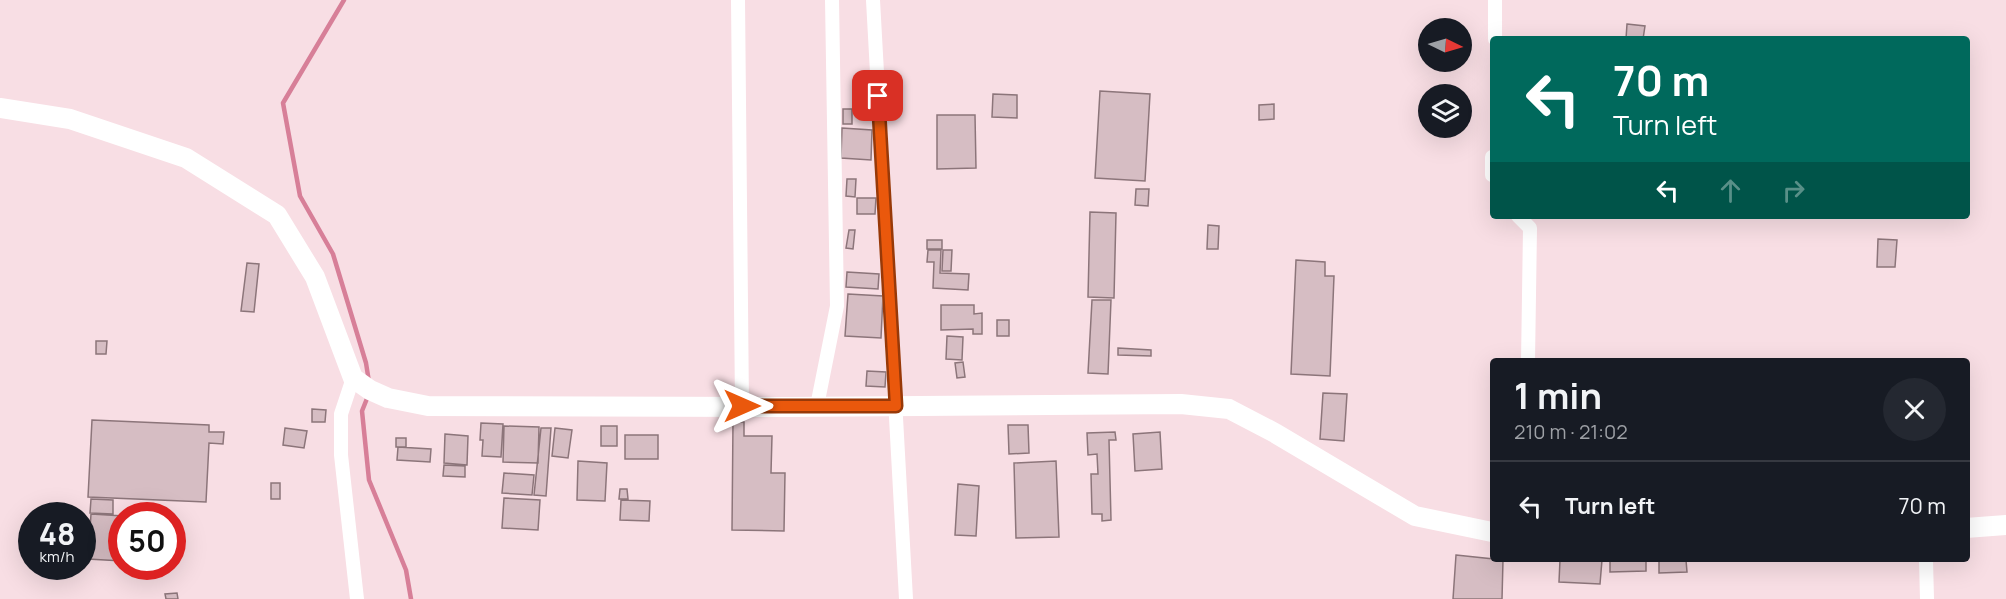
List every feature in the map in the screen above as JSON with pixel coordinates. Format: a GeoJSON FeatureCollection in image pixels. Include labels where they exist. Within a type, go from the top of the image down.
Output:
{"type":"FeatureCollection","features":[{"type":"Feature","properties":{"kind":"main road"},"geometry":{"type":"LineString","coordinates":[[0,108],[70,119],[186,158],[277,214],[315,277],[353,378],[370,390],[388,398],[428,406],[1181,404],[1229,409],[1275,433],[1415,516],[1490,532]]}},
{"type":"Feature","properties":{"kind":"main road"},"geometry":{"type":"LineString","coordinates":[[1970,528],[2006,525]]}},
{"type":"Feature","properties":{"kind":"street"},"geometry":{"type":"LineString","coordinates":[[738,0],[742,406]]}},
{"type":"Feature","properties":{"kind":"street"},"geometry":{"type":"LineString","coordinates":[[817,406],[837,306],[832,0]]}},
{"type":"Feature","properties":{"kind":"street"},"geometry":{"type":"LineString","coordinates":[[873,0],[906,599]]}},
{"type":"Feature","properties":{"kind":"street"},"geometry":{"type":"LineString","coordinates":[[1495,0],[1495,36]]}},
{"type":"Feature","properties":{"kind":"street"},"geometry":{"type":"LineString","coordinates":[[1521,219],[1530,228],[1528,358]]}},
{"type":"Feature","properties":{"kind":"street"},"geometry":{"type":"LineString","coordinates":[[353,378],[341,414],[341,455],[357,599]]}},
{"type":"Feature","properties":{"kind":"street"},"geometry":{"type":"LineString","coordinates":[[1926,562],[1927,599]]}},
{"type":"Feature","properties":{"kind":"building"},"geometry":{"type":"Polygon","coordinates":[[[1627,24],[1645,26],[1643,36],[1626,36],[1627,24]]]}},
{"type":"Feature","properties":{"kind":"building"},"geometry":{"type":"Polygon","coordinates":[[[1100,91],[1150,94],[1145,181],[1095,178],[1100,91]]]}},
{"type":"Feature","properties":{"kind":"building"},"geometry":{"type":"Polygon","coordinates":[[[993,94],[1017,95],[1017,118],[992,117],[993,94]]]}},
{"type":"Feature","properties":{"kind":"building"},"geometry":{"type":"Polygon","coordinates":[[[1274,104],[1274,119],[1259,120],[1259,105],[1274,104]]]}},
{"type":"Feature","properties":{"kind":"building"},"geometry":{"type":"Polygon","coordinates":[[[843,109],[852,109],[852,124],[843,124],[843,109]]]}},
{"type":"Feature","properties":{"kind":"building"},"geometry":{"type":"Polygon","coordinates":[[[937,115],[975,115],[976,168],[937,169],[937,115]]]}},
{"type":"Feature","properties":{"kind":"building"},"geometry":{"type":"Polygon","coordinates":[[[842,128],[872,130],[871,160],[841,158],[842,128]]]}},
{"type":"Feature","properties":{"kind":"building"},"geometry":{"type":"Polygon","coordinates":[[[847,179],[856,179],[855,197],[846,196],[847,179]]]}},
{"type":"Feature","properties":{"kind":"building"},"geometry":{"type":"Polygon","coordinates":[[[1136,189],[1149,189],[1148,206],[1135,205],[1136,189]]]}},
{"type":"Feature","properties":{"kind":"building"},"geometry":{"type":"Polygon","coordinates":[[[857,198],[876,198],[875,214],[857,214],[857,198]]]}},
{"type":"Feature","properties":{"kind":"building"},"geometry":{"type":"Polygon","coordinates":[[[1090,212],[1116,213],[1114,298],[1088,297],[1090,212]]]}},
{"type":"Feature","properties":{"kind":"building"},"geometry":{"type":"Polygon","coordinates":[[[1208,225],[1219,226],[1218,249],[1207,249],[1208,225]]]}},
{"type":"Feature","properties":{"kind":"building"},"geometry":{"type":"Polygon","coordinates":[[[849,230],[855,230],[853,249],[846,248],[849,230]]]}},
{"type":"Feature","properties":{"kind":"building"},"geometry":{"type":"Polygon","coordinates":[[[1878,239],[1897,240],[1895,267],[1877,267],[1878,239]]]}},
{"type":"Feature","properties":{"kind":"building"},"geometry":{"type":"Polygon","coordinates":[[[927,240],[942,240],[942,249],[927,249],[927,240]]]}},
{"type":"Feature","properties":{"kind":"building"},"geometry":{"type":"Polygon","coordinates":[[[928,250],[941,250],[940,273],[969,274],[968,290],[933,288],[934,262],[927,262],[928,250]]]}},
{"type":"Feature","properties":{"kind":"building"},"geometry":{"type":"Polygon","coordinates":[[[943,250],[952,250],[951,271],[942,271],[943,250]]]}},
{"type":"Feature","properties":{"kind":"building"},"geometry":{"type":"Polygon","coordinates":[[[1296,260],[1325,262],[1325,276],[1334,276],[1330,376],[1291,374],[1296,260]]]}},
{"type":"Feature","properties":{"kind":"building"},"geometry":{"type":"Polygon","coordinates":[[[247,263],[259,264],[254,312],[241,311],[247,263]]]}},
{"type":"Feature","properties":{"kind":"building"},"geometry":{"type":"Polygon","coordinates":[[[847,272],[879,274],[878,289],[846,287],[847,272]]]}},
{"type":"Feature","properties":{"kind":"building"},"geometry":{"type":"Polygon","coordinates":[[[848,294],[883,296],[881,338],[845,336],[848,294]]]}},
{"type":"Feature","properties":{"kind":"building"},"geometry":{"type":"Polygon","coordinates":[[[1092,300],[1111,300],[1108,374],[1088,373],[1092,300]]]}},
{"type":"Feature","properties":{"kind":"building"},"geometry":{"type":"Polygon","coordinates":[[[941,305],[974,305],[974,314],[982,313],[982,334],[973,334],[973,329],[941,330],[941,305]]]}},
{"type":"Feature","properties":{"kind":"building"},"geometry":{"type":"Polygon","coordinates":[[[997,320],[1009,320],[1009,336],[997,336],[997,320]]]}},
{"type":"Feature","properties":{"kind":"building"},"geometry":{"type":"Polygon","coordinates":[[[947,336],[963,337],[962,360],[946,359],[947,336]]]}},
{"type":"Feature","properties":{"kind":"building"},"geometry":{"type":"Polygon","coordinates":[[[96,341],[107,341],[106,354],[96,354],[96,341]]]}},
{"type":"Feature","properties":{"kind":"building"},"geometry":{"type":"Polygon","coordinates":[[[1118,348],[1151,350],[1151,356],[1118,355],[1118,348]]]}},
{"type":"Feature","properties":{"kind":"building"},"geometry":{"type":"Polygon","coordinates":[[[963,362],[965,377],[957,378],[955,363],[963,362]]]}},
{"type":"Feature","properties":{"kind":"building"},"geometry":{"type":"Polygon","coordinates":[[[867,371],[886,372],[885,387],[866,386],[867,371]]]}},
{"type":"Feature","properties":{"kind":"building"},"geometry":{"type":"Polygon","coordinates":[[[1323,393],[1347,394],[1344,441],[1320,439],[1323,393]]]}},
{"type":"Feature","properties":{"kind":"building"},"geometry":{"type":"Polygon","coordinates":[[[312,409],[326,410],[325,422],[312,422],[312,409]]]}},
{"type":"Feature","properties":{"kind":"building"},"geometry":{"type":"Polygon","coordinates":[[[92,420],[209,425],[209,432],[224,432],[223,444],[209,443],[206,502],[88,497],[92,420]]]}},
{"type":"Feature","properties":{"kind":"building"},"geometry":{"type":"Polygon","coordinates":[[[733,422],[744,422],[744,436],[772,436],[771,473],[785,473],[784,531],[732,530],[733,422]]]}},
{"type":"Feature","properties":{"kind":"building"},"geometry":{"type":"Polygon","coordinates":[[[481,423],[503,424],[501,457],[482,456],[481,423]]]}},
{"type":"Feature","properties":{"kind":"building"},"geometry":{"type":"Polygon","coordinates":[[[1008,425],[1028,425],[1029,453],[1009,454],[1008,425]]]}},
{"type":"Feature","properties":{"kind":"building"},"geometry":{"type":"Polygon","coordinates":[[[504,426],[539,427],[538,463],[503,462],[504,426]]]}},
{"type":"Feature","properties":{"kind":"building"},"geometry":{"type":"Polygon","coordinates":[[[601,426],[617,426],[617,446],[601,446],[601,426]]]}},
{"type":"Feature","properties":{"kind":"building"},"geometry":{"type":"Polygon","coordinates":[[[285,428],[307,431],[304,448],[283,445],[285,428]]]}},
{"type":"Feature","properties":{"kind":"building"},"geometry":{"type":"Polygon","coordinates":[[[541,428],[551,428],[546,496],[534,495],[541,428]]]}},
{"type":"Feature","properties":{"kind":"building"},"geometry":{"type":"Polygon","coordinates":[[[555,428],[572,430],[568,458],[552,456],[555,428]]]}},
{"type":"Feature","properties":{"kind":"building"},"geometry":{"type":"Polygon","coordinates":[[[1115,432],[1116,440],[1109,440],[1111,520],[1102,521],[1102,514],[1092,514],[1091,474],[1098,474],[1097,454],[1088,455],[1087,433],[1115,432]]]}},
{"type":"Feature","properties":{"kind":"building"},"geometry":{"type":"Polygon","coordinates":[[[1160,432],[1162,469],[1135,471],[1133,434],[1160,432]]]}},
{"type":"Feature","properties":{"kind":"building"},"geometry":{"type":"Polygon","coordinates":[[[445,434],[468,436],[467,465],[444,463],[445,434]]]}},
{"type":"Feature","properties":{"kind":"building"},"geometry":{"type":"Polygon","coordinates":[[[625,435],[658,435],[658,459],[625,459],[625,435]]]}},
{"type":"Feature","properties":{"kind":"building"},"geometry":{"type":"Polygon","coordinates":[[[396,438],[406,438],[406,447],[396,447],[396,438]]]}},
{"type":"Feature","properties":{"kind":"building"},"geometry":{"type":"Polygon","coordinates":[[[398,447],[431,449],[430,462],[397,460],[398,447]]]}},
{"type":"Feature","properties":{"kind":"building"},"geometry":{"type":"Polygon","coordinates":[[[578,461],[607,463],[605,501],[577,500],[578,461]]]}},
{"type":"Feature","properties":{"kind":"building"},"geometry":{"type":"Polygon","coordinates":[[[1056,461],[1059,537],[1016,538],[1014,463],[1056,461]]]}},
{"type":"Feature","properties":{"kind":"building"},"geometry":{"type":"Polygon","coordinates":[[[444,465],[465,466],[465,477],[443,476],[444,465]]]}},
{"type":"Feature","properties":{"kind":"building"},"geometry":{"type":"Polygon","coordinates":[[[504,473],[534,475],[532,495],[502,493],[504,473]]]}},
{"type":"Feature","properties":{"kind":"building"},"geometry":{"type":"Polygon","coordinates":[[[271,483],[280,483],[280,499],[271,499],[271,483]]]}},
{"type":"Feature","properties":{"kind":"building"},"geometry":{"type":"Polygon","coordinates":[[[958,484],[979,486],[976,536],[955,535],[958,484]]]}},
{"type":"Feature","properties":{"kind":"building"},"geometry":{"type":"Polygon","coordinates":[[[620,489],[627,489],[628,499],[619,499],[620,489]]]}},
{"type":"Feature","properties":{"kind":"building"},"geometry":{"type":"Polygon","coordinates":[[[504,498],[540,500],[538,530],[502,528],[504,498]]]}},
{"type":"Feature","properties":{"kind":"building"},"geometry":{"type":"Polygon","coordinates":[[[91,499],[113,500],[113,502],[108,502],[108,514],[96,513],[96,502],[91,502],[91,499]]]}},
{"type":"Feature","properties":{"kind":"building"},"geometry":{"type":"Polygon","coordinates":[[[621,500],[650,501],[649,521],[620,520],[621,500]]]}},
{"type":"Feature","properties":{"kind":"building"},"geometry":{"type":"Polygon","coordinates":[[[96,514],[108,515],[108,560],[96,559],[96,514]]]}},
{"type":"Feature","properties":{"kind":"building"},"geometry":{"type":"Polygon","coordinates":[[[1456,555],[1490,559],[1490,562],[1503,562],[1502,599],[1453,599],[1456,555]]]}},
{"type":"Feature","properties":{"kind":"building"},"geometry":{"type":"Polygon","coordinates":[[[1560,562],[1602,562],[1600,584],[1559,582],[1560,562]]]}},
{"type":"Feature","properties":{"kind":"building"},"geometry":{"type":"Polygon","coordinates":[[[1610,562],[1646,562],[1646,571],[1610,572],[1610,562]]]}},
{"type":"Feature","properties":{"kind":"building"},"geometry":{"type":"Polygon","coordinates":[[[1659,562],[1686,562],[1687,572],[1659,573],[1659,562]]]}},
{"type":"Feature","properties":{"kind":"building"},"geometry":{"type":"Polygon","coordinates":[[[177,593],[178,599],[166,599],[165,594],[177,593]]]}},
{"type":"Feature","properties":{"kind":"waterway"},"geometry":{"type":"LineString","coordinates":[[344,0],[283,103],[300,196],[333,254],[366,363],[369,382]]}},
{"type":"Feature","properties":{"kind":"waterway"},"geometry":{"type":"LineString","coordinates":[[368,396],[362,411],[369,480],[406,570],[411,599]]}},
{"type":"Feature","properties":{"kind":"route"},"geometry":{"type":"LineString","coordinates":[[742,406],[896,406],[878,96]]}}]}
